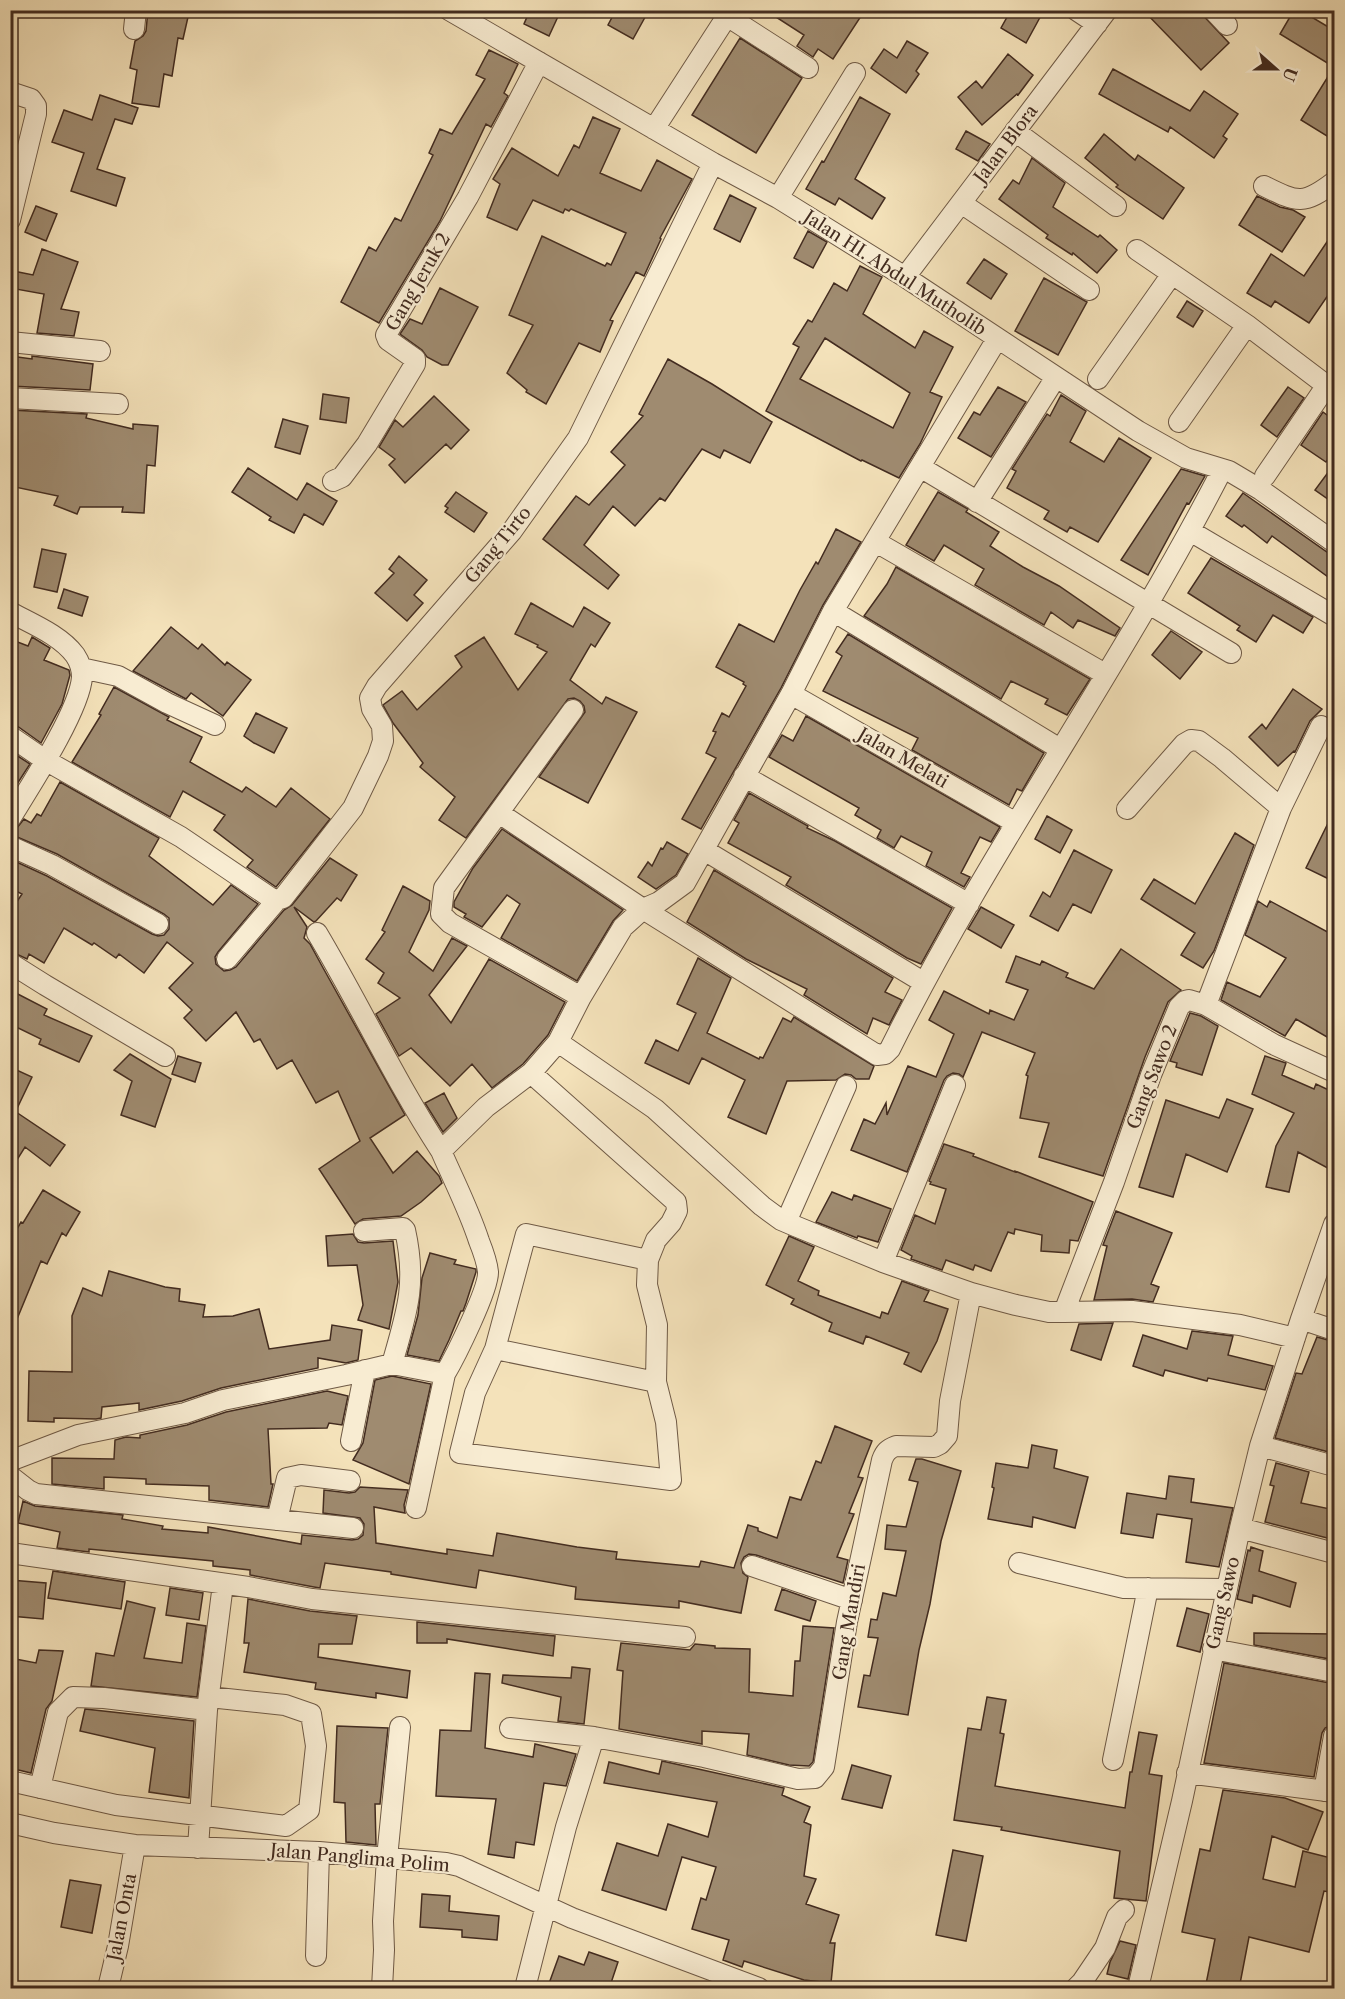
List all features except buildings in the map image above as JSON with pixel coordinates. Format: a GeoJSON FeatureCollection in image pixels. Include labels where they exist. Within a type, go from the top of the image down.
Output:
{"type":"FeatureCollection","features":[{"type":"Feature","properties":{"kind":"street","name":"Jalan HI. Abdul Mutholib"},"geometry":{"type":"LineString","coordinates":[[449,10],[713,163],[778,198],[905,277],[1138,431],[1186,458],[1229,471],[1261,490],[1335,542]]}},
{"type":"Feature","properties":{"kind":"street"},"geometry":{"type":"LineString","coordinates":[[1076,10],[1102,17]]}},
{"type":"Feature","properties":{"kind":"street"},"geometry":{"type":"LineString","coordinates":[[1213,10],[1227,25]]}},
{"type":"Feature","properties":{"kind":"street"},"geometry":{"type":"LineString","coordinates":[[654,129],[729,13],[808,68]]}},
{"type":"Feature","properties":{"kind":"street","name":"Jalan Blora"},"geometry":{"type":"LineString","coordinates":[[905,277],[1102,17]]}},
{"type":"Feature","properties":{"kind":"street","name":"Gang Jeruk 2"},"geometry":{"type":"LineString","coordinates":[[333,482],[342,477],[367,444],[415,364],[415,358],[388,340],[386,334],[468,197],[539,62]]}},
{"type":"Feature","properties":{"kind":"street"},"geometry":{"type":"LineString","coordinates":[[778,198],[855,73]]}},
{"type":"Feature","properties":{"kind":"street"},"geometry":{"type":"LineString","coordinates":[[10,92],[31,99],[36,105],[36,114],[10,220]]}},
{"type":"Feature","properties":{"kind":"street"},"geometry":{"type":"LineString","coordinates":[[1015,131],[1116,206]]}},
{"type":"Feature","properties":{"kind":"street","name":"Gang Tirto"},"geometry":{"type":"LineString","coordinates":[[227,959],[277,900],[283,898],[353,808],[383,741],[382,726],[372,709],[370,698],[377,686],[512,531],[578,438],[713,163]]}},
{"type":"Feature","properties":{"kind":"street"},"geometry":{"type":"LineString","coordinates":[[1264,186],[1287,198],[1299,200],[1319,194],[1335,182]]}},
{"type":"Feature","properties":{"kind":"street"},"geometry":{"type":"LineString","coordinates":[[961,203],[1089,290]]}},
{"type":"Feature","properties":{"kind":"street"},"geometry":{"type":"LineString","coordinates":[[1137,250],[1247,325],[1331,388],[1266,476]]}},
{"type":"Feature","properties":{"kind":"street"},"geometry":{"type":"LineString","coordinates":[[1098,379],[1172,274]]}},
{"type":"Feature","properties":{"kind":"street"},"geometry":{"type":"LineString","coordinates":[[1179,422],[1247,325]]}},
{"type":"Feature","properties":{"kind":"street"},"geometry":{"type":"LineString","coordinates":[[441,1151],[486,1107],[531,1073],[558,1042],[581,997],[623,927],[644,909],[659,902],[685,883],[833,612],[997,339]]}},
{"type":"Feature","properties":{"kind":"street"},"geometry":{"type":"LineString","coordinates":[[10,342],[100,351]]}},
{"type":"Feature","properties":{"kind":"street"},"geometry":{"type":"LineString","coordinates":[[977,501],[1056,376]]}},
{"type":"Feature","properties":{"kind":"street"},"geometry":{"type":"LineString","coordinates":[[10,398],[118,404]]}},
{"type":"Feature","properties":{"kind":"street"},"geometry":{"type":"LineString","coordinates":[[920,467],[1231,653]]}},
{"type":"Feature","properties":{"kind":"street"},"geometry":{"type":"LineString","coordinates":[[499,813],[644,909],[877,1055],[885,1054],[890,1049],[924,982],[1016,823],[1190,531],[1222,470]]}},
{"type":"Feature","properties":{"kind":"street"},"geometry":{"type":"LineString","coordinates":[[1190,531],[1335,616]]}},
{"type":"Feature","properties":{"kind":"street"},"geometry":{"type":"LineString","coordinates":[[876,542],[1105,674]]}},
{"type":"Feature","properties":{"kind":"street"},"geometry":{"type":"LineString","coordinates":[[10,819],[72,709],[80,687],[81,668],[74,655],[61,642],[11,610]]}},
{"type":"Feature","properties":{"kind":"street"},"geometry":{"type":"LineString","coordinates":[[833,612],[1060,749]]}},
{"type":"Feature","properties":{"kind":"street"},"geometry":{"type":"LineString","coordinates":[[81,668],[118,676],[167,703],[215,725]]}},
{"type":"Feature","properties":{"kind":"street","name":"Jalan Melati"},"geometry":{"type":"LineString","coordinates":[[790,693],[1016,823]]}},
{"type":"Feature","properties":{"kind":"street"},"geometry":{"type":"LineString","coordinates":[[573,710],[444,888],[441,914],[450,923],[581,997]]}},
{"type":"Feature","properties":{"kind":"street"},"geometry":{"type":"LineString","coordinates":[[1321,726],[1281,808],[1206,1005],[1273,1044],[1335,1072]]}},
{"type":"Feature","properties":{"kind":"street"},"geometry":{"type":"LineString","coordinates":[[10,736],[45,760],[182,837],[277,900]]}},
{"type":"Feature","properties":{"kind":"street"},"geometry":{"type":"LineString","coordinates":[[1128,809],[1184,744],[1191,740],[1199,741],[1222,758],[1281,808]]}},
{"type":"Feature","properties":{"kind":"street"},"geometry":{"type":"LineString","coordinates":[[744,776],[969,904]]}},
{"type":"Feature","properties":{"kind":"street"},"geometry":{"type":"LineString","coordinates":[[10,846],[52,866],[158,924]]}},
{"type":"Feature","properties":{"kind":"street"},"geometry":{"type":"LineString","coordinates":[[704,850],[924,982]]}},
{"type":"Feature","properties":{"kind":"street"},"geometry":{"type":"LineString","coordinates":[[317,933],[345,979],[418,1116],[441,1151],[472,1220],[486,1261],[488,1274],[478,1303],[445,1374],[416,1508]]}},
{"type":"Feature","properties":{"kind":"street"},"geometry":{"type":"LineString","coordinates":[[10,963],[165,1056]]}},
{"type":"Feature","properties":{"kind":"street","name":"Gang Sawo 2"},"geometry":{"type":"LineString","coordinates":[[1064,1312],[1114,1182],[1151,1075],[1179,1007],[1189,1000],[1206,1005]]}},
{"type":"Feature","properties":{"kind":"street"},"geometry":{"type":"LineString","coordinates":[[558,1042],[655,1109],[762,1206],[786,1222],[883,1262],[971,1293],[1049,1312],[1132,1311],[1239,1325],[1295,1338]]}},
{"type":"Feature","properties":{"kind":"street"},"geometry":{"type":"LineString","coordinates":[[531,1073],[676,1202],[677,1211],[656,1240],[648,1260],[647,1285],[657,1325],[656,1382],[666,1422],[671,1480],[460,1453],[475,1393],[495,1349],[526,1234],[648,1260]]}},
{"type":"Feature","properties":{"kind":"street"},"geometry":{"type":"LineString","coordinates":[[883,1262],[955,1085]]}},
{"type":"Feature","properties":{"kind":"street"},"geometry":{"type":"LineString","coordinates":[[786,1222],[846,1086]]}},
{"type":"Feature","properties":{"kind":"street","name":"Gang Sawo"},"geometry":{"type":"LineString","coordinates":[[1138,1989],[1260,1446],[1301,1319],[1335,1224]]}},
{"type":"Feature","properties":{"kind":"street"},"geometry":{"type":"LineString","coordinates":[[364,1231],[403,1228],[410,1253],[409,1304],[392,1364]]}},
{"type":"Feature","properties":{"kind":"street","name":"Gang Mandiri"},"geometry":{"type":"LineString","coordinates":[[510,1728],[594,1737],[704,1757],[798,1779],[815,1778],[824,1767],[852,1600],[882,1460],[885,1452],[896,1446],[934,1447],[947,1436],[950,1401],[971,1293]]}},
{"type":"Feature","properties":{"kind":"street"},"geometry":{"type":"LineString","coordinates":[[1301,1319],[1335,1330]]}},
{"type":"Feature","properties":{"kind":"street"},"geometry":{"type":"LineString","coordinates":[[495,1349],[656,1382]]}},
{"type":"Feature","properties":{"kind":"street"},"geometry":{"type":"LineString","coordinates":[[10,1461],[78,1435],[185,1413],[223,1400],[392,1364],[445,1374]]}},
{"type":"Feature","properties":{"kind":"street"},"geometry":{"type":"LineString","coordinates":[[351,1441],[365,1370]]}},
{"type":"Feature","properties":{"kind":"street"},"geometry":{"type":"LineString","coordinates":[[1260,1446],[1335,1466]]}},
{"type":"Feature","properties":{"kind":"street"},"geometry":{"type":"LineString","coordinates":[[277,1520],[287,1479],[301,1475],[350,1481]]}},
{"type":"Feature","properties":{"kind":"street"},"geometry":{"type":"LineString","coordinates":[[10,1476],[36,1494],[353,1528]]}},
{"type":"Feature","properties":{"kind":"street"},"geometry":{"type":"LineString","coordinates":[[1240,1528],[1335,1553]]}},
{"type":"Feature","properties":{"kind":"street"},"geometry":{"type":"LineString","coordinates":[[10,1553],[312,1599],[685,1637]]}},
{"type":"Feature","properties":{"kind":"street"},"geometry":{"type":"LineString","coordinates":[[1019,1563],[1124,1588],[1227,1590]]}},
{"type":"Feature","properties":{"kind":"street"},"geometry":{"type":"LineString","coordinates":[[752,1566],[852,1600]]}},
{"type":"Feature","properties":{"kind":"street"},"geometry":{"type":"LineString","coordinates":[[198,1848],[208,1704],[223,1584]]}},
{"type":"Feature","properties":{"kind":"street"},"geometry":{"type":"LineString","coordinates":[[1113,1760],[1148,1588]]}},
{"type":"Feature","properties":{"kind":"street"},"geometry":{"type":"LineString","coordinates":[[1213,1649],[1335,1672]]}},
{"type":"Feature","properties":{"kind":"street"},"geometry":{"type":"LineString","coordinates":[[10,1781],[40,1788],[116,1805],[286,1826],[309,1810],[316,1746],[311,1714],[285,1706],[73,1697],[58,1713],[40,1788]]}},
{"type":"Feature","properties":{"kind":"street"},"geometry":{"type":"LineString","coordinates":[[382,1989],[384,1950],[382,1921],[400,1727]]}},
{"type":"Feature","properties":{"kind":"street"},"geometry":{"type":"LineString","coordinates":[[1187,1773],[1329,1791],[1335,1736]]}},
{"type":"Feature","properties":{"kind":"street"},"geometry":{"type":"LineString","coordinates":[[525,1989],[566,1827],[594,1737]]}},
{"type":"Feature","properties":{"kind":"street","name":"Jalan Panglima Polim"},"geometry":{"type":"LineString","coordinates":[[10,1823],[54,1833],[135,1845],[320,1852],[446,1863],[459,1866],[712,1980],[759,1989]]}},
{"type":"Feature","properties":{"kind":"street","name":"Jalan Onta"},"geometry":{"type":"LineString","coordinates":[[108,1989],[118,1946],[135,1845]]}},
{"type":"Feature","properties":{"kind":"street"},"geometry":{"type":"LineString","coordinates":[[316,1956],[320,1852]]}},
{"type":"Feature","properties":{"kind":"street"},"geometry":{"type":"LineString","coordinates":[[1076,1989],[1105,1948],[1117,1917],[1124,1910]]}}]}
